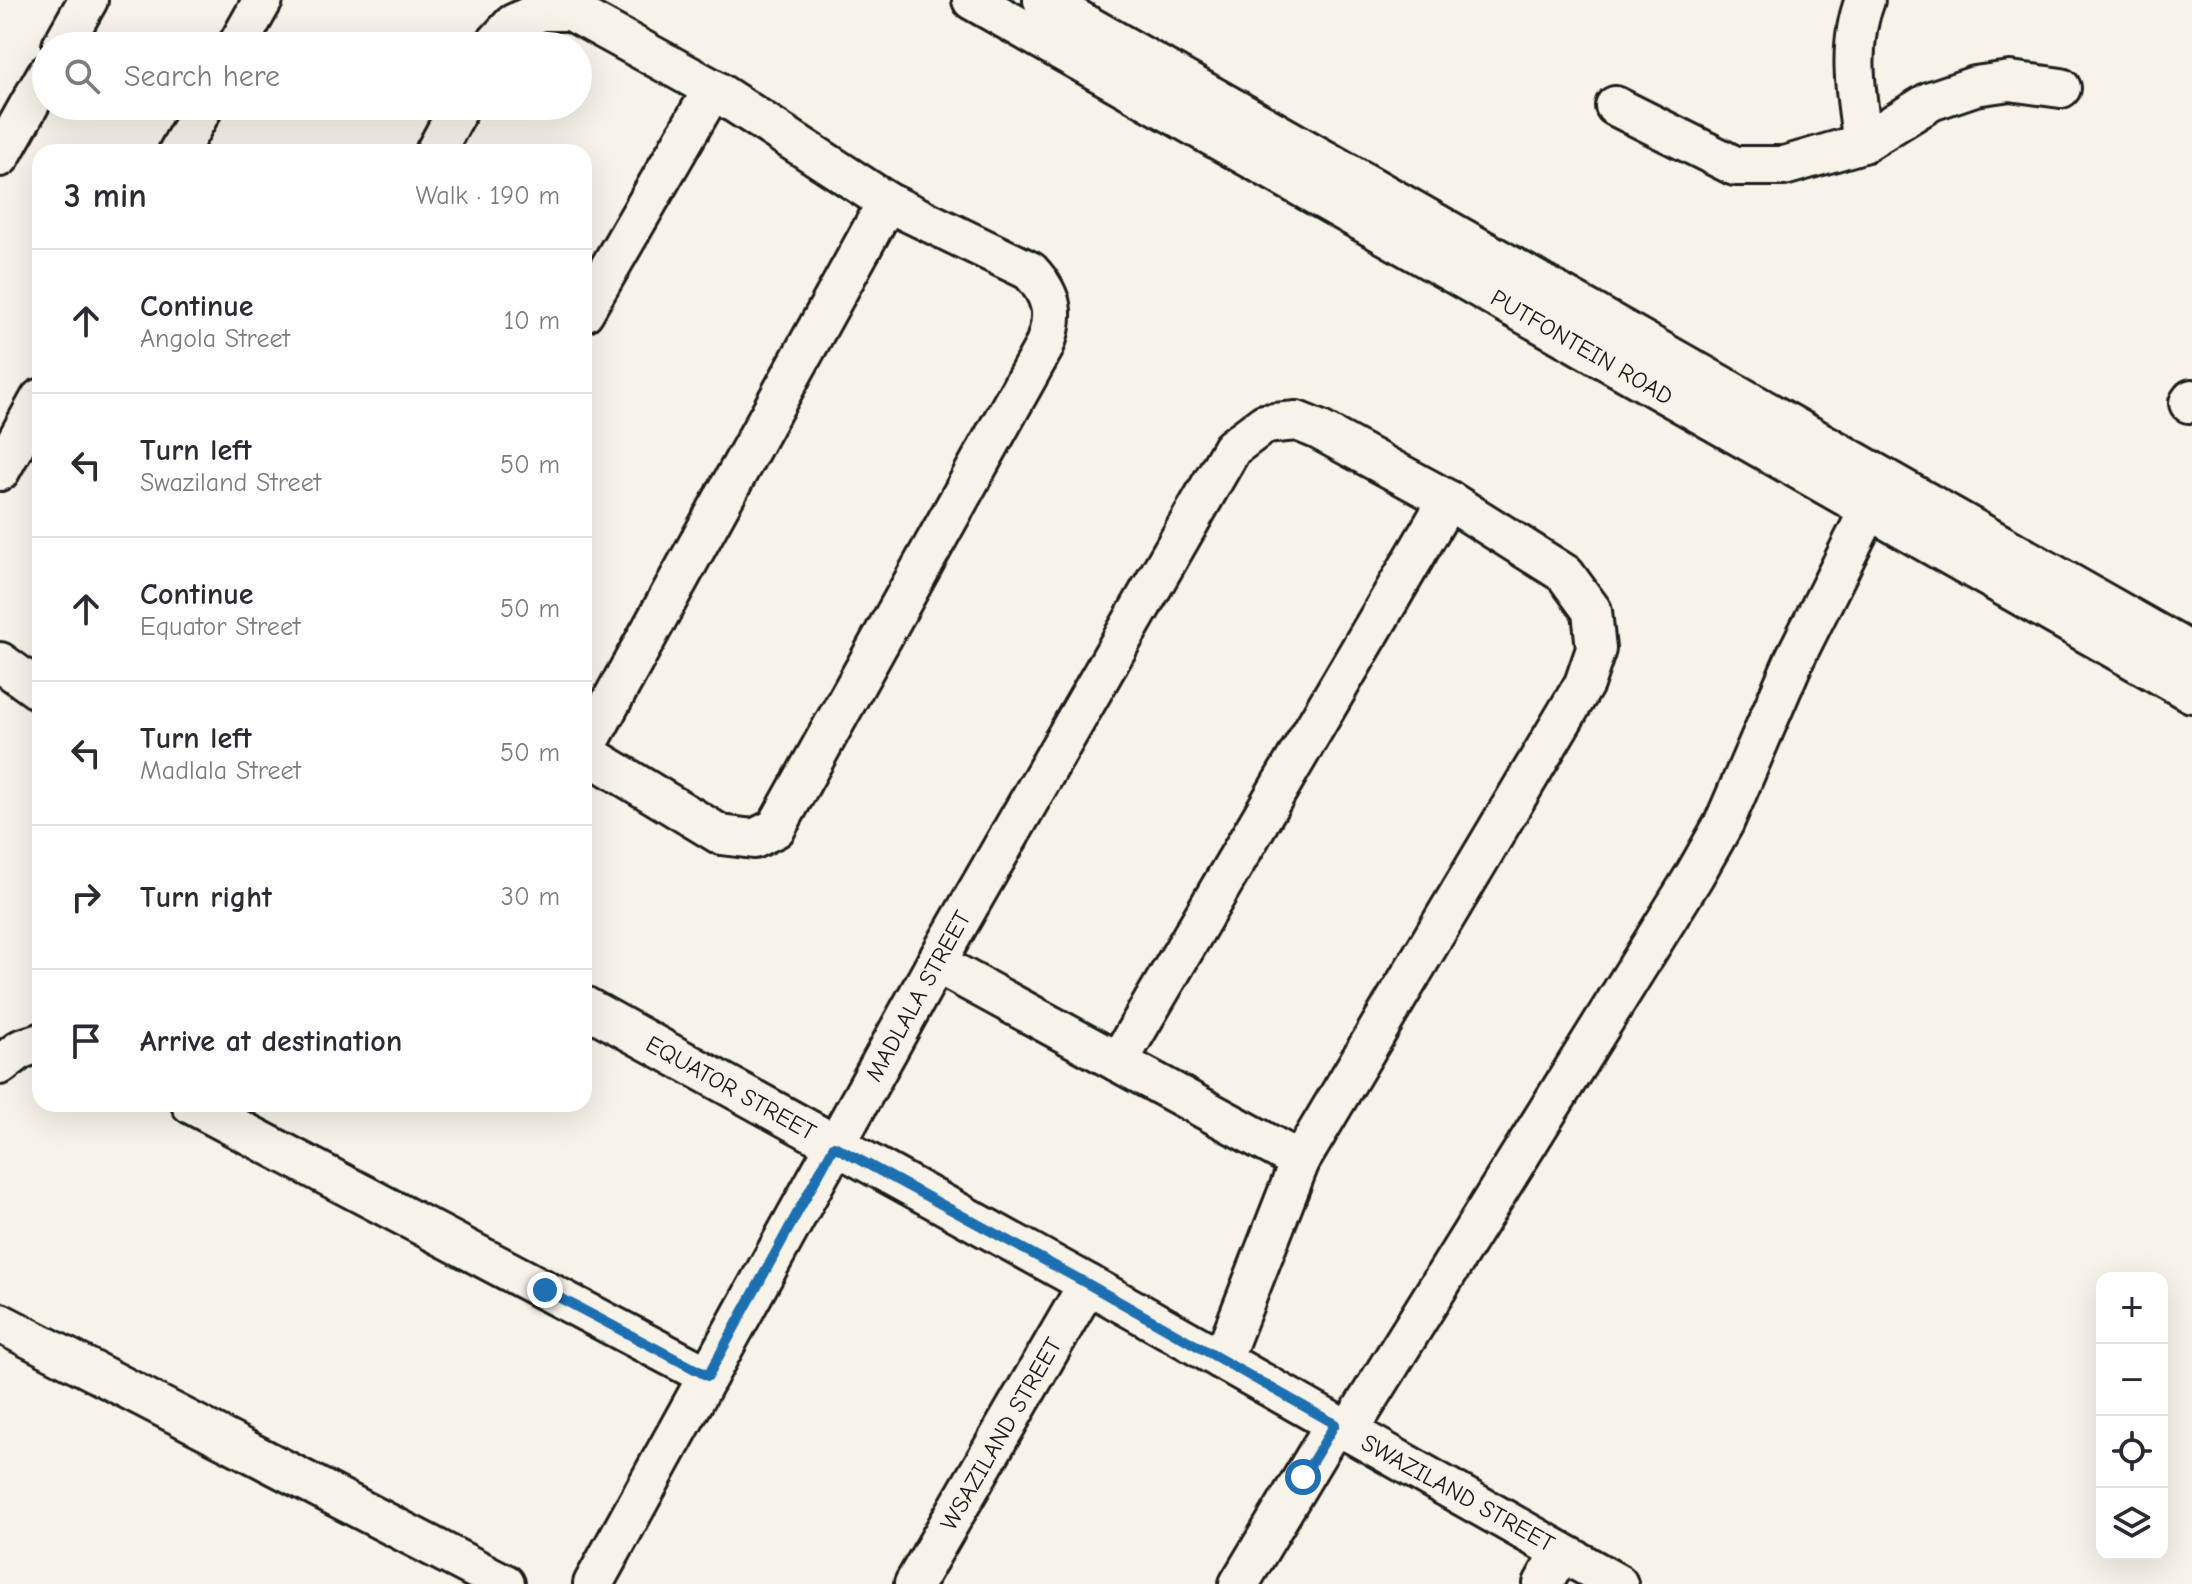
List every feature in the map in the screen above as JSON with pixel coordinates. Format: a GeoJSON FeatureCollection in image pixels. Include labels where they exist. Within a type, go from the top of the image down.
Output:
{"type":"FeatureCollection","features":[{"type":"Feature","properties":{"kind":"street"},"geometry":{"type":"LineString","coordinates":[[70,32],[88,0]]}},
{"type":"Feature","properties":{"kind":"street"},"geometry":{"type":"LineString","coordinates":[[245,32],[263,0]]}},
{"type":"Feature","properties":{"kind":"street","name":"PUTFONTEIN ROAD"},"geometry":{"type":"LineString","coordinates":[[972,0],[1877,494],[2192,653]]}},
{"type":"Feature","properties":{"kind":"street","name":"PUTFONTEIN ROAD"},"geometry":{"type":"LineString","coordinates":[[1043,0],[1877,494],[2192,693]]}},
{"type":"Feature","properties":{"kind":"street"},"geometry":{"type":"LineString","coordinates":[[1863,143],[1853,77],[1858,20],[1865,0]]}},
{"type":"Feature","properties":{"kind":"street"},"geometry":{"type":"LineString","coordinates":[[506,32],[513,24],[541,11],[571,11],[713,89],[887,202],[1030,271],[1043,285],[1050,301],[1052,326],[1036,361],[776,828],[754,839],[721,835],[592,756]]}},
{"type":"Feature","properties":{"kind":"street"},"geometry":{"type":"LineString","coordinates":[[1615,106],[1735,166],[1784,166],[1863,143],[1931,101],[1975,86],[2010,81],[2061,88]]}},
{"type":"Feature","properties":{"kind":"street"},"geometry":{"type":"LineString","coordinates":[[592,298],[713,89]]}},
{"type":"Feature","properties":{"kind":"street"},"geometry":{"type":"LineString","coordinates":[[0,157],[32,100]]}},
{"type":"Feature","properties":{"kind":"street"},"geometry":{"type":"LineString","coordinates":[[183,144],[196,120]]}},
{"type":"Feature","properties":{"kind":"street"},"geometry":{"type":"LineString","coordinates":[[439,144],[452,120]]}},
{"type":"Feature","properties":{"kind":"street"},"geometry":{"type":"LineString","coordinates":[[592,737],[887,202]]}},
{"type":"Feature","properties":{"kind":"street"},"geometry":{"type":"LineString","coordinates":[[0,471],[32,413]]}},
{"type":"Feature","properties":{"kind":"street","name":"MADLALA STREET"},"geometry":{"type":"LineString","coordinates":[[593,1584],[936,963],[1232,448],[1264,424],[1297,421],[1448,500]]}},
{"type":"Feature","properties":{"kind":"street"},"geometry":{"type":"LineString","coordinates":[[1239,1584],[1702,863],[1724,823],[1795,658],[1877,494]]}},
{"type":"Feature","properties":{"kind":"street"},"geometry":{"type":"LineString","coordinates":[[1118,1062],[1448,500],[1565,574],[1592,611],[1596,649],[1584,684],[1300,1161],[1222,1360]]}},
{"type":"Feature","properties":{"kind":"street"},"geometry":{"type":"LineString","coordinates":[[0,662],[32,685]]}},
{"type":"Feature","properties":{"kind":"street"},"geometry":{"type":"LineString","coordinates":[[936,963],[1300,1161]]}},
{"type":"Feature","properties":{"kind":"street","name":"EQUATOR STREET"},"geometry":{"type":"LineString","coordinates":[[592,1010],[1088,1284]]}},
{"type":"Feature","properties":{"kind":"street"},"geometry":{"type":"LineString","coordinates":[[0,1065],[21,1049],[32,1046]]}},
{"type":"Feature","properties":{"kind":"street"},"geometry":{"type":"LineString","coordinates":[[206,1112],[708,1376]]}},
{"type":"Feature","properties":{"kind":"street","name":"SWAZILAND STREET"},"geometry":{"type":"LineString","coordinates":[[1088,1284],[1618,1584]]}},
{"type":"Feature","properties":{"kind":"street","name":"WSAZILAND STREET"},"geometry":{"type":"LineString","coordinates":[[914,1584],[1088,1284]]}},
{"type":"Feature","properties":{"kind":"street"},"geometry":{"type":"LineString","coordinates":[[0,1323],[505,1584]]}},
{"type":"Feature","properties":{"kind":"street"},"geometry":{"type":"LineString","coordinates":[[1543,1584],[1561,1552]]}},
{"type":"Feature","properties":{"kind":"route"},"geometry":{"type":"LineString","coordinates":[[545,1290],[708,1376],[834,1146],[1088,1284],[1335,1424],[1303,1477]]}}]}
